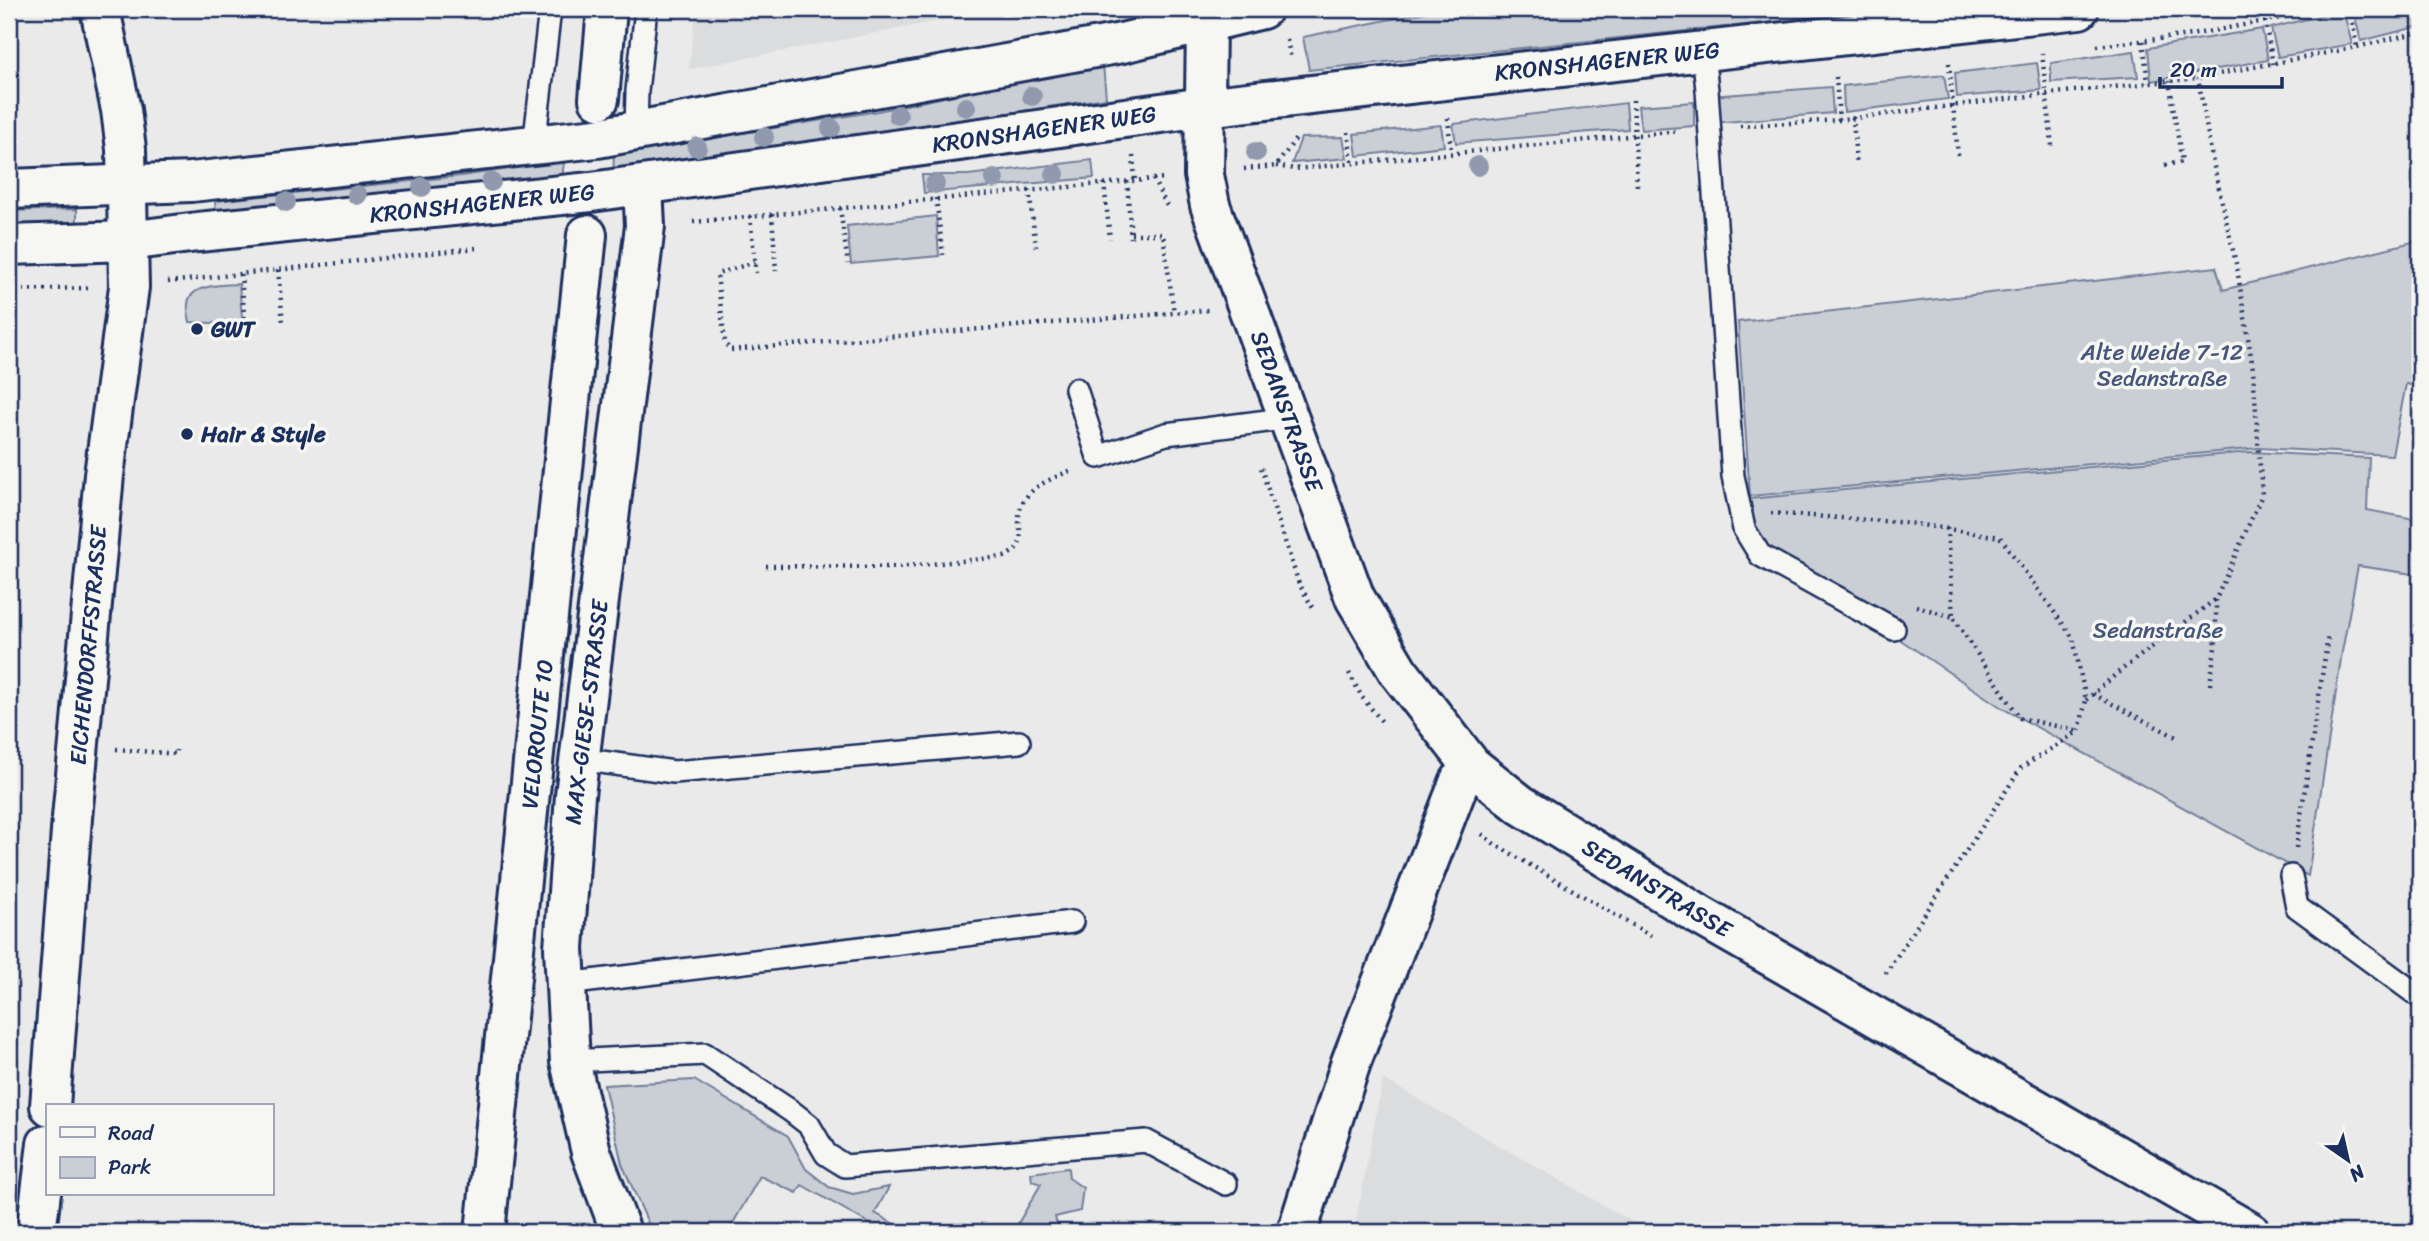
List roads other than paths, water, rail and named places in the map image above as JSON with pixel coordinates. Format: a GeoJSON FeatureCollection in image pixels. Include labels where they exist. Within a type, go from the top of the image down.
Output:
{"type":"FeatureCollection","features":[{"type":"Feature","properties":{"kind":"street","name":"EICHENDORFFSTRASSE"},"geometry":{"type":"LineString","coordinates":[[50,1104],[72,818],[104,475],[128,286],[126,149],[121,110],[100,9]]}},
{"type":"Feature","properties":{"kind":"street"},"geometry":{"type":"LineString","coordinates":[[599,99],[607,9]]}},
{"type":"Feature","properties":{"kind":"street"},"geometry":{"type":"LineString","coordinates":[[9,189],[220,180],[597,138],[1122,43],[1205,16],[1262,9]]}},
{"type":"Feature","properties":{"kind":"street","name":"KRONSHAGENER WEG"},"geometry":{"type":"LineString","coordinates":[[9,245],[128,241],[643,186],[1204,107],[2079,9]]}},
{"type":"Feature","properties":{"kind":"street","name":"SEDANSTRASSE"},"geometry":{"type":"LineString","coordinates":[[1205,16],[1204,175],[1210,205],[1355,598],[1398,671],[1471,765],[1521,805],[1699,915],[2250,1232]]}},
{"type":"Feature","properties":{"kind":"street","name":"MAX-GIESE-STRASSE"},"geometry":{"type":"LineString","coordinates":[[621,1232],[591,1152],[570,1061],[564,948],[579,759],[645,226],[643,186]]}},
{"type":"Feature","properties":{"kind":"street","name":"VELOROUTE 10"},"geometry":{"type":"LineString","coordinates":[[485,1232],[587,235]]}},
{"type":"Feature","properties":{"kind":"street"},"geometry":{"type":"LineString","coordinates":[[1297,1232],[1350,1062],[1460,783],[1471,765]]}},
{"type":"Feature","properties":{"kind":"street"},"geometry":{"type":"LineString","coordinates":[[36,1232],[46,1152]]}},
{"type":"Feature","properties":{"kind":"lane"},"geometry":{"type":"LineString","coordinates":[[534,146],[550,9]]}},
{"type":"Feature","properties":{"kind":"lane"},"geometry":{"type":"LineString","coordinates":[[636,130],[637,91],[646,9]]}},
{"type":"Feature","properties":{"kind":"lane"},"geometry":{"type":"LineString","coordinates":[[1703,51],[1733,476],[1744,529],[1760,555],[1895,629]]}},
{"type":"Feature","properties":{"kind":"lane"},"geometry":{"type":"LineString","coordinates":[[1076,389],[1098,457],[1166,434],[1290,418]]}},
{"type":"Feature","properties":{"kind":"lane"},"geometry":{"type":"LineString","coordinates":[[579,759],[674,772],[1019,742]]}},
{"type":"Feature","properties":{"kind":"lane"},"geometry":{"type":"LineString","coordinates":[[2291,876],[2297,907],[2420,997]]}},
{"type":"Feature","properties":{"kind":"lane"},"geometry":{"type":"LineString","coordinates":[[566,984],[1072,922]]}},
{"type":"Feature","properties":{"kind":"lane"},"geometry":{"type":"LineString","coordinates":[[570,1061],[705,1054],[792,1111],[809,1125],[826,1154],[845,1166],[1146,1141],[1226,1184]]}},
{"type":"Feature","properties":{"kind":"place","name":"GWT"},"geometry":{"type":"Point","coordinates":[197,329]}},
{"type":"Feature","properties":{"kind":"place","name":"Hair & Style"},"geometry":{"type":"Point","coordinates":[187,434]}},
{"type":"Feature","properties":{"kind":"park label","name":"Alte Weide 7-12 Sedanstraße"},"geometry":{"type":"Point","coordinates":[2162,365]}},
{"type":"Feature","properties":{"kind":"park label","name":"Sedanstraße"},"geometry":{"type":"Point","coordinates":[2158,630]}}]}
